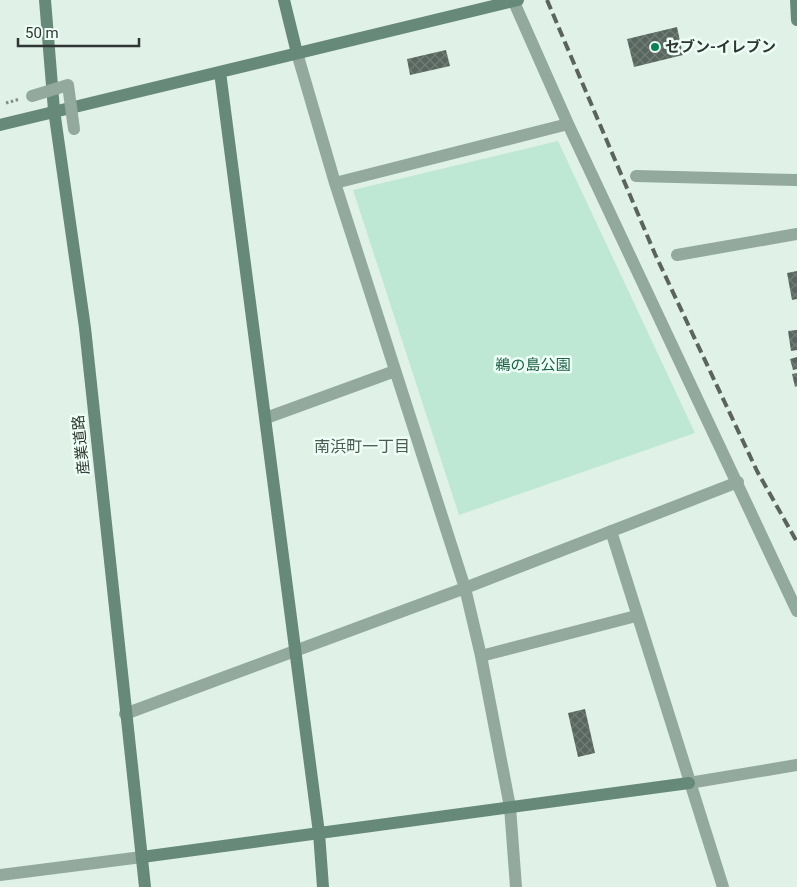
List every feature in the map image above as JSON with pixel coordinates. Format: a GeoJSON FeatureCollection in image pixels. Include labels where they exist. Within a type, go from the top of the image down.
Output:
{"type":"FeatureCollection","features":[{"type":"Feature","properties":{"kind":"street","name":"産業道路"},"geometry":{"type":"LineString","coordinates":[[45,0],[54,110],[85,328],[145,887]]}},
{"type":"Feature","properties":{"kind":"street"},"geometry":{"type":"LineString","coordinates":[[284,0],[297,53],[335,184],[465,588],[481,656],[510,806],[516,887]]}},
{"type":"Feature","properties":{"kind":"street"},"geometry":{"type":"LineString","coordinates":[[0,125],[54,110],[220,72],[515,0],[568,124],[738,482],[797,611]]}},
{"type":"Feature","properties":{"kind":"street"},"geometry":{"type":"LineString","coordinates":[[796,0],[797,20]]}},
{"type":"Feature","properties":{"kind":"street"},"geometry":{"type":"LineString","coordinates":[[220,72],[319,833],[324,887]]}},
{"type":"Feature","properties":{"kind":"street"},"geometry":{"type":"LineString","coordinates":[[32,96],[68,85],[74,129]]}},
{"type":"Feature","properties":{"kind":"street"},"geometry":{"type":"LineString","coordinates":[[335,184],[568,124]]}},
{"type":"Feature","properties":{"kind":"street"},"geometry":{"type":"LineString","coordinates":[[636,176],[797,180]]}},
{"type":"Feature","properties":{"kind":"street"},"geometry":{"type":"LineString","coordinates":[[677,255],[797,234]]}},
{"type":"Feature","properties":{"kind":"street"},"geometry":{"type":"LineString","coordinates":[[266,418],[396,371]]}},
{"type":"Feature","properties":{"kind":"street"},"geometry":{"type":"LineString","coordinates":[[125,714],[465,588],[738,482]]}},
{"type":"Feature","properties":{"kind":"street"},"geometry":{"type":"LineString","coordinates":[[611,531],[636,616],[723,887]]}},
{"type":"Feature","properties":{"kind":"street"},"geometry":{"type":"LineString","coordinates":[[481,656],[636,616]]}},
{"type":"Feature","properties":{"kind":"street"},"geometry":{"type":"LineString","coordinates":[[0,875],[689,783],[797,766]]}},
{"type":"Feature","properties":{"kind":"green space","name":"鵜の島公園"},"geometry":{"type":"Polygon","coordinates":[[[558,141],[695,433],[459,515],[353,190],[558,141]]]}},
{"type":"Feature","properties":{"kind":"building","name":"セブン-イレブン"},"geometry":{"type":"Polygon","coordinates":[[[677,27],[683,55],[634,67],[627,39],[677,27]]]}},
{"type":"Feature","properties":{"kind":"building"},"geometry":{"type":"Polygon","coordinates":[[[446,50],[450,66],[410,75],[407,59],[446,50]]]}},
{"type":"Feature","properties":{"kind":"building"},"geometry":{"type":"Polygon","coordinates":[[[797,271],[797,299],[792,300],[787,273],[797,271]]]}},
{"type":"Feature","properties":{"kind":"building"},"geometry":{"type":"Polygon","coordinates":[[[797,330],[797,350],[791,351],[788,331],[797,330]]]}},
{"type":"Feature","properties":{"kind":"building"},"geometry":{"type":"Polygon","coordinates":[[[797,357],[797,369],[793,370],[790,359],[797,357]]]}},
{"type":"Feature","properties":{"kind":"building"},"geometry":{"type":"Polygon","coordinates":[[[797,373],[797,386],[795,387],[792,374],[797,373]]]}},
{"type":"Feature","properties":{"kind":"building"},"geometry":{"type":"Polygon","coordinates":[[[585,709],[595,753],[578,757],[568,713],[585,709]]]}},
{"type":"Feature","properties":{"kind":"railway"},"geometry":{"type":"LineString","coordinates":[[547,0],[655,254],[757,471],[797,542]]}},
{"type":"Feature","properties":{"kind":"place","name":"セブン-イレブン"},"geometry":{"type":"Point","coordinates":[655,47]}},
{"type":"Feature","properties":{"kind":"district","name":"南浜町一丁目"},"geometry":{"type":"Point","coordinates":[362,446]}}]}
